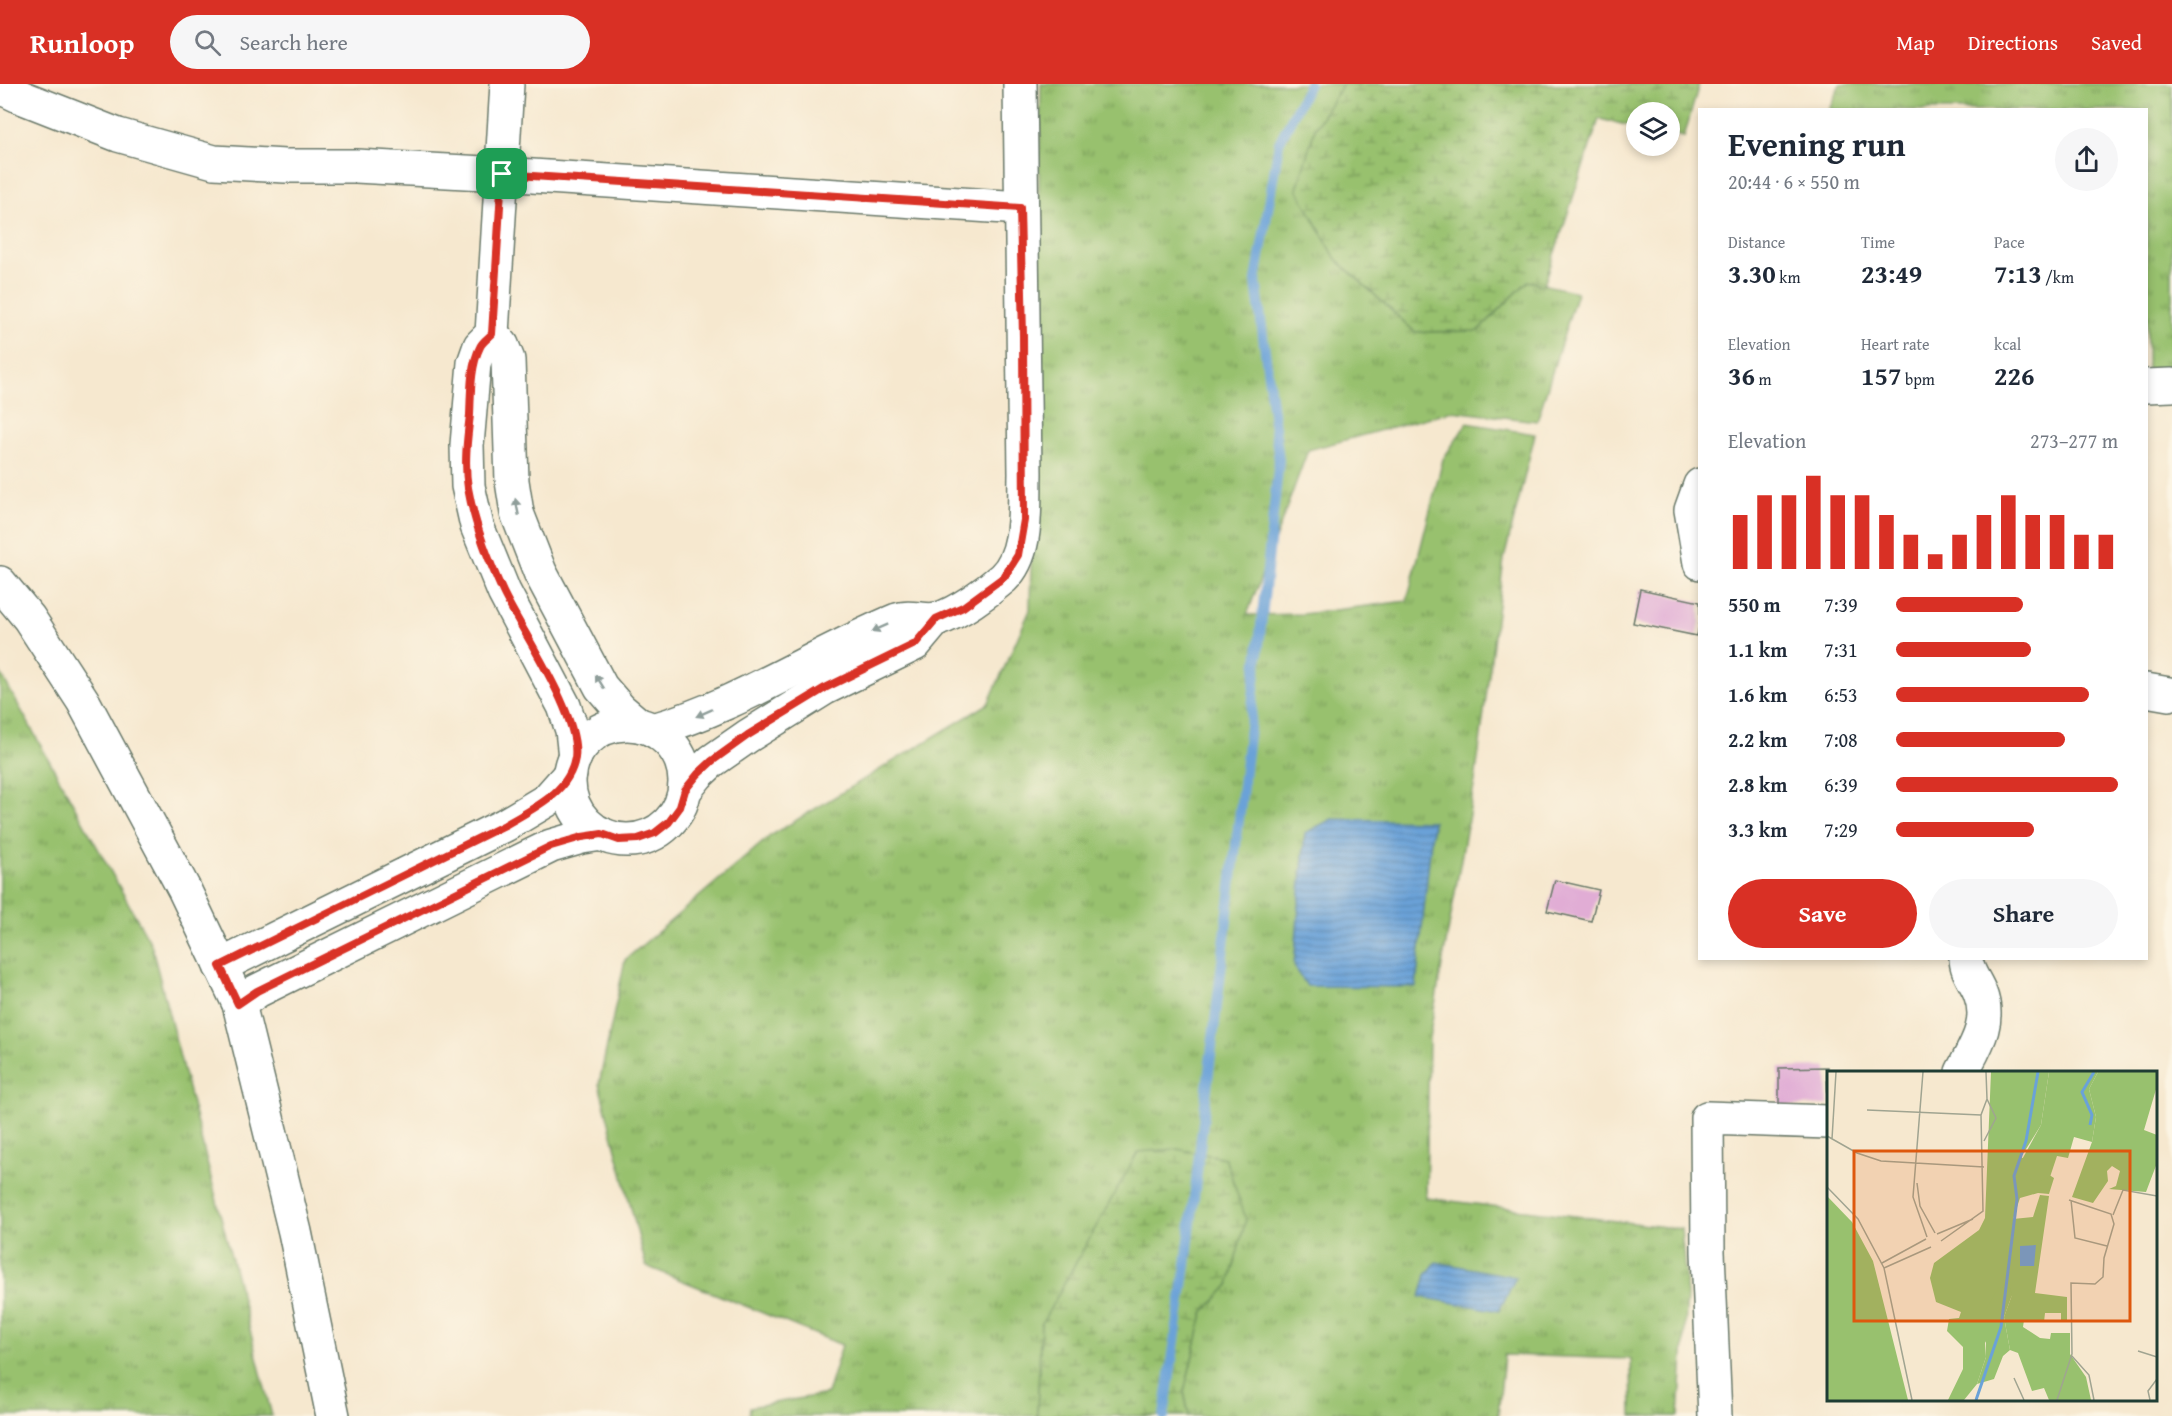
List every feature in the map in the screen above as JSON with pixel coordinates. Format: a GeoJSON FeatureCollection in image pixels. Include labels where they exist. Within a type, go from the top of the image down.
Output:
{"type":"FeatureCollection","features":[{"type":"Feature","properties":{"kind":"street"},"geometry":{"type":"LineString","coordinates":[[492,334],[502,345],[508,360],[512,481],[517,513],[540,572],[601,687],[620,709],[668,741],[679,755],[685,772],[685,790],[680,807],[669,822],[655,833],[638,839],[619,840],[602,834],[587,824],[576,810],[570,792],[572,730],[564,706],[504,592],[477,526],[468,486],[467,445],[474,363],[480,346],[492,334],[507,84]]}},
{"type":"Feature","properties":{"kind":"street"},"geometry":{"type":"LineString","coordinates":[[220,966],[505,825],[547,800],[585,742],[600,731],[617,725],[646,728],[703,714],[900,619],[936,619],[963,607],[1004,577],[1018,555],[1024,520],[1020,84]]}},
{"type":"Feature","properties":{"kind":"street"},"geometry":{"type":"LineString","coordinates":[[0,87],[118,135],[214,162],[285,166],[356,166],[502,174],[1020,208]]}},
{"type":"Feature","properties":{"kind":"street"},"geometry":{"type":"LineString","coordinates":[[2148,387],[2172,385]]}},
{"type":"Feature","properties":{"kind":"street"},"geometry":{"type":"LineString","coordinates":[[1698,472],[1691,510],[1698,551]]}},
{"type":"Feature","properties":{"kind":"street"},"geometry":{"type":"LineString","coordinates":[[504,592],[540,572]]}},
{"type":"Feature","properties":{"kind":"street"},"geometry":{"type":"LineString","coordinates":[[0,583],[29,618],[83,701],[184,889],[238,1004],[296,1232],[333,1416]]}},
{"type":"Feature","properties":{"kind":"street"},"geometry":{"type":"LineString","coordinates":[[685,790],[712,761],[748,735],[825,688],[915,644],[936,619]]}},
{"type":"Feature","properties":{"kind":"street"},"geometry":{"type":"LineString","coordinates":[[238,1004],[257,991],[551,846],[602,834]]}},
{"type":"Feature","properties":{"kind":"street"},"geometry":{"type":"LineString","coordinates":[[1962,1071],[1984,1028],[1981,995],[1966,960]]}},
{"type":"Feature","properties":{"kind":"street"},"geometry":{"type":"LineString","coordinates":[[1715,1416],[1708,1252],[1707,1118],[1827,1122]]}},
{"type":"Feature","properties":{"kind":"green space"},"geometry":{"type":"Polygon","coordinates":[[[1041,84],[1343,84],[1315,128],[1336,259],[1415,332],[1478,331],[1528,281],[1577,292],[1537,421],[1452,411],[1308,450],[1247,615],[1303,614],[1407,601],[1443,459],[1467,423],[1535,434],[1504,559],[1475,781],[1429,1038],[1426,1198],[1681,1229],[1687,1296],[1679,1416],[1632,1416],[1631,1359],[1504,1355],[1498,1416],[1369,1416],[1334,1412],[1333,1416],[1189,1416],[1184,1392],[1203,1313],[1229,1285],[1041,1325],[1037,1416],[749,1416],[750,1407],[827,1394],[842,1345],[646,1266],[599,1084],[625,960],[770,836],[988,704],[1030,610],[1041,84]]]}},
{"type":"Feature","properties":{"kind":"green space"},"geometry":{"type":"Polygon","coordinates":[[[1343,84],[1699,84],[1684,137],[1680,136],[1680,102],[1626,102],[1626,125],[1599,119],[1544,285],[1528,281],[1478,331],[1415,332],[1336,259],[1297,189],[1315,128],[1343,84]]]}},
{"type":"Feature","properties":{"kind":"green space"},"geometry":{"type":"Polygon","coordinates":[[[1840,84],[2172,84],[2172,372],[2148,375],[2148,108],[1830,108],[1840,84]]]}},
{"type":"Feature","properties":{"kind":"green space"},"geometry":{"type":"Polygon","coordinates":[[[0,672],[151,944],[272,1416],[0,1416],[0,672]]]}},
{"type":"Feature","properties":{"kind":"green space"},"geometry":{"type":"Polygon","coordinates":[[[1177,1149],[1225,1158],[1246,1219],[1229,1285],[1203,1313],[1184,1392],[1189,1416],[1037,1416],[1041,1325],[1138,1152],[1177,1149]]]}},
{"type":"Feature","properties":{"kind":"water"},"geometry":{"type":"Polygon","coordinates":[[[1332,819],[1433,821],[1416,987],[1307,986],[1294,966],[1305,833],[1332,819]]]}},
{"type":"Feature","properties":{"kind":"water"},"geometry":{"type":"Polygon","coordinates":[[[1436,1262],[1516,1277],[1499,1311],[1420,1297],[1426,1275],[1436,1262]]]}},
{"type":"Feature","properties":{"kind":"building"},"geometry":{"type":"Polygon","coordinates":[[[1640,589],[1698,602],[1697,636],[1633,623],[1640,589]]]}},
{"type":"Feature","properties":{"kind":"building"},"geometry":{"type":"Polygon","coordinates":[[[1555,880],[1599,890],[1591,921],[1547,911],[1555,880]]]}},
{"type":"Feature","properties":{"kind":"building"},"geometry":{"type":"Polygon","coordinates":[[[1827,1067],[1827,1105],[1779,1106],[1779,1068],[1827,1067]]]}},
{"type":"Feature","properties":{"kind":"waterway"},"geometry":{"type":"LineString","coordinates":[[1164,1416],[1186,1265],[1250,727],[1279,460],[1256,281],[1279,143],[1309,84]]}},
{"type":"Feature","properties":{"kind":"route"},"geometry":{"type":"LineString","coordinates":[[502,174],[1020,208],[1024,520],[1018,555],[1004,577],[963,607],[936,619],[927,633],[915,644],[825,688],[748,735],[712,761],[685,790],[680,807],[669,822],[655,833],[638,839],[619,840],[602,834],[551,846],[257,991],[238,1004],[220,966],[505,825],[547,800],[570,774],[575,757],[572,730],[564,706],[504,592],[477,526],[468,486],[467,445],[474,363],[480,346],[492,334],[502,174]]}}]}
